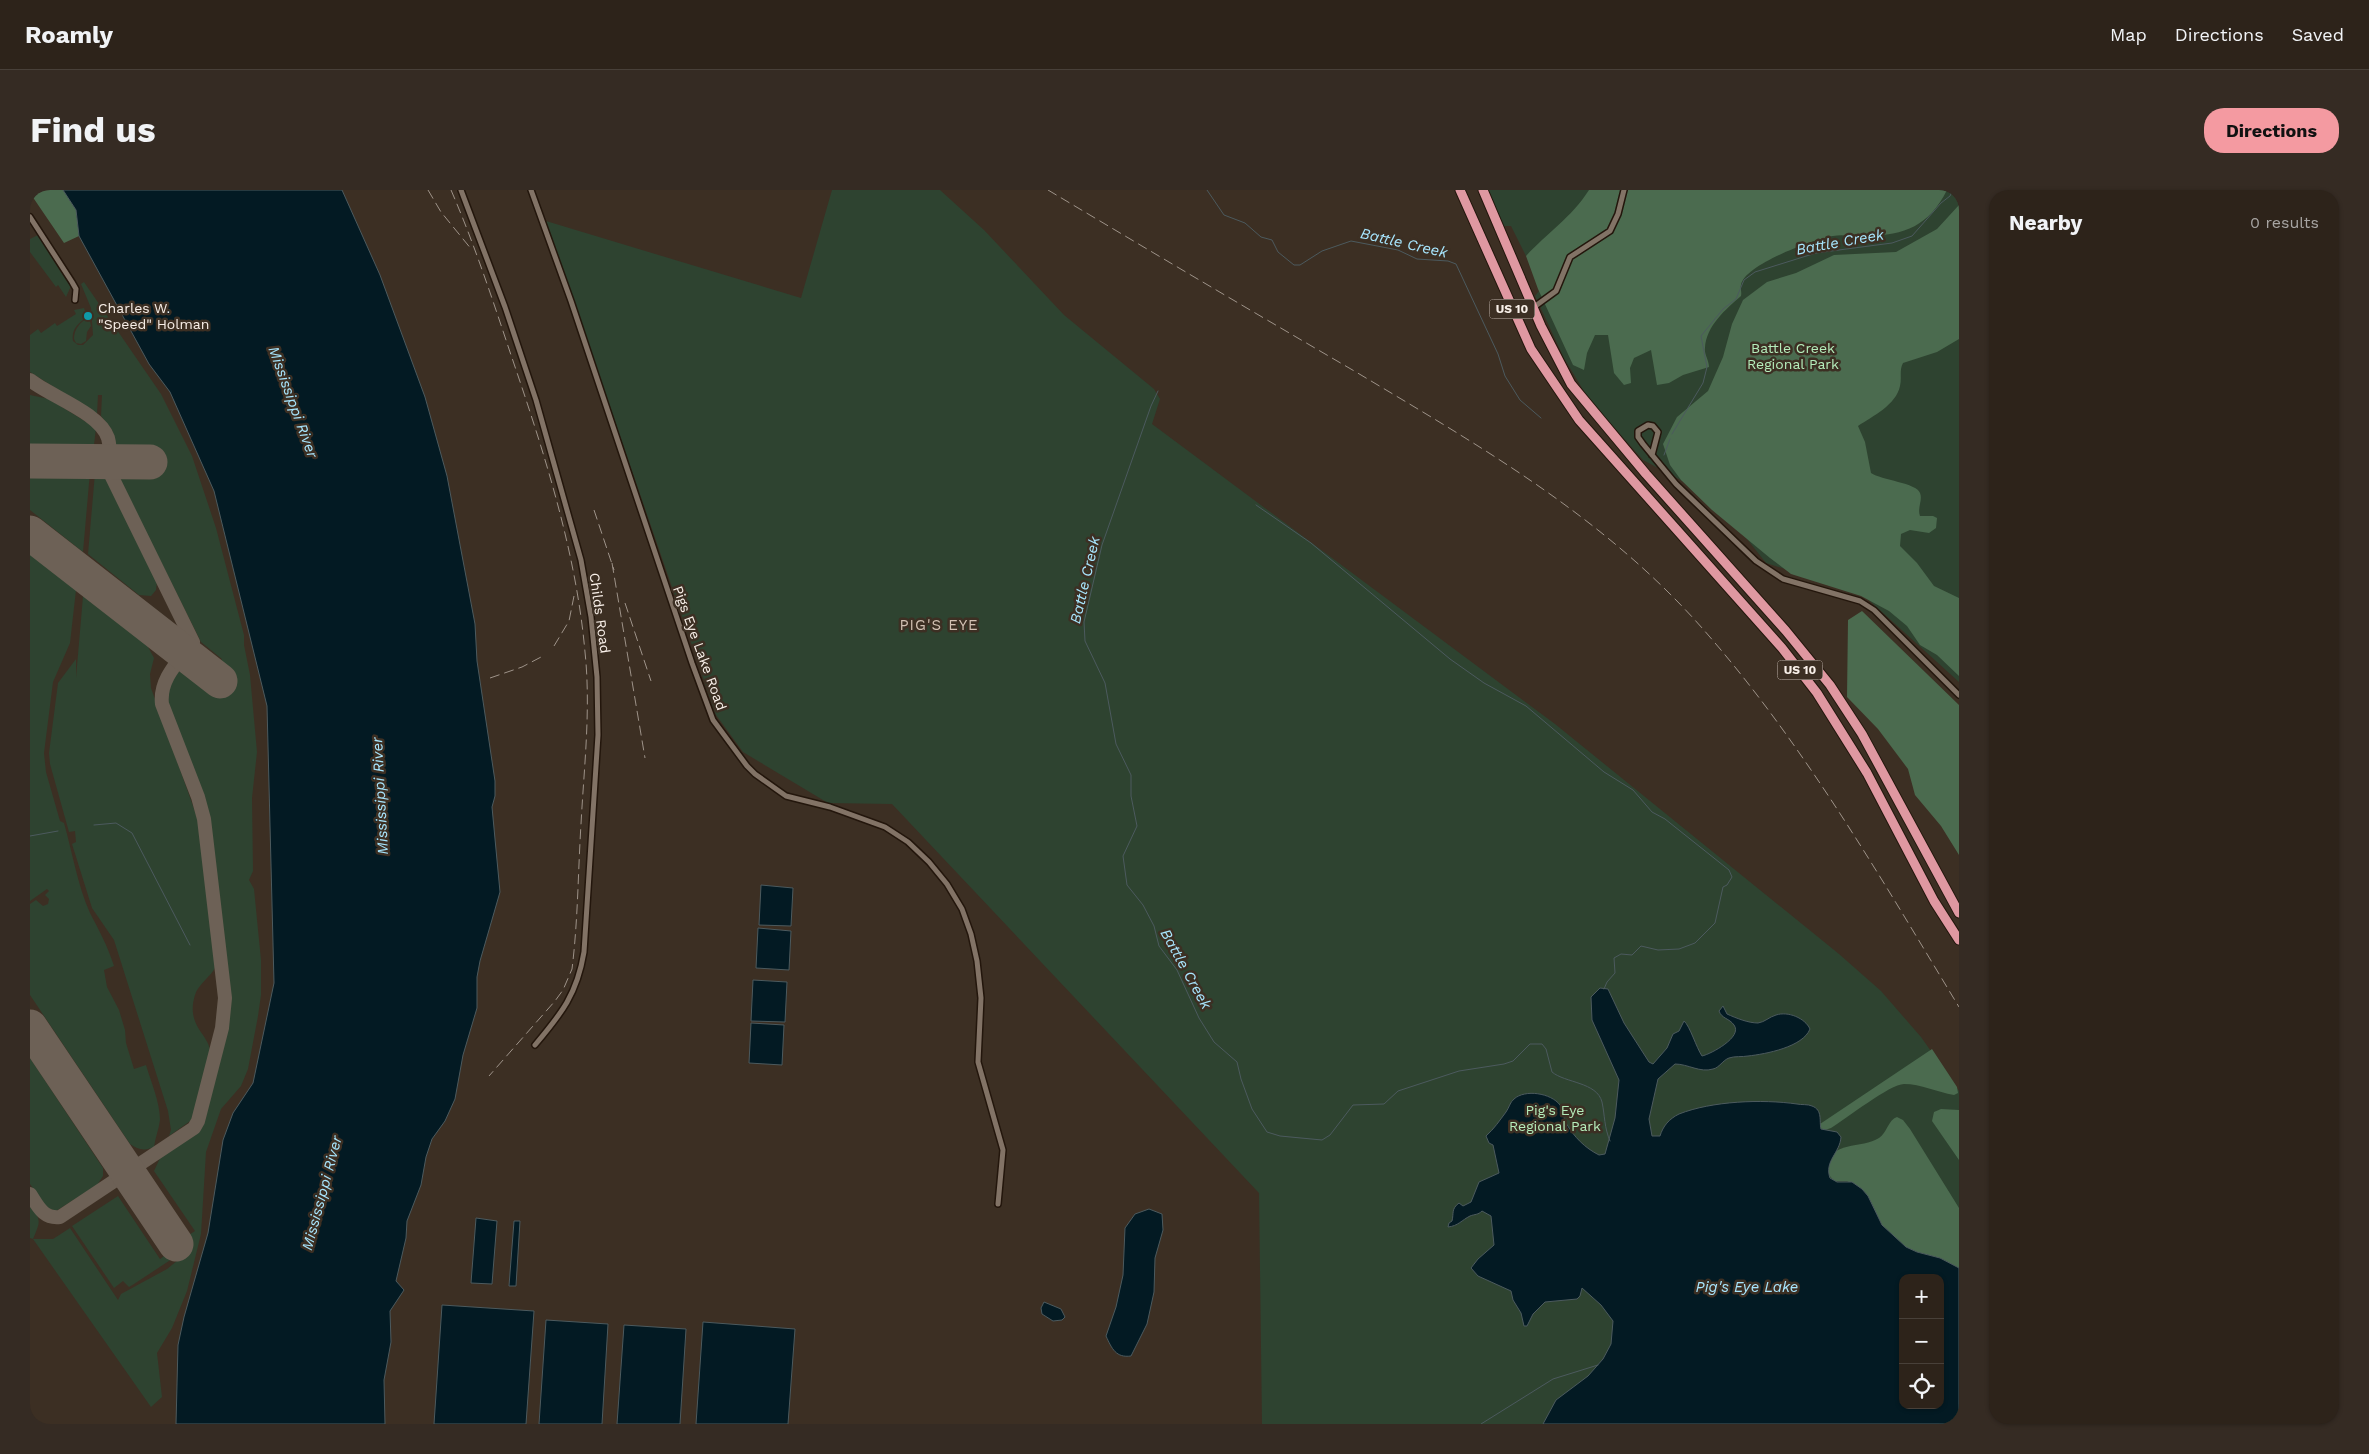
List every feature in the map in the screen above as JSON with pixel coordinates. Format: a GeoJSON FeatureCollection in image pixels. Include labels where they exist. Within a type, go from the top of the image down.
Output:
{"type":"FeatureCollection","features":[{"type":"Feature","properties":{"kind":"highway","name":"US 10"},"geometry":{"type":"LineString","coordinates":[[1460,190],[1531,348],[1579,420],[1782,648],[1817,693],[1862,765],[1934,901],[1959,940]]}},
{"type":"Feature","properties":{"kind":"highway","name":"US 10"},"geometry":{"type":"LineString","coordinates":[[1483,190],[1561,367],[1571,384],[1786,631],[1830,685],[1862,734],[1959,913]]}},
{"type":"Feature","properties":{"kind":"street","name":"Childs Road"},"geometry":{"type":"LineString","coordinates":[[461,190],[505,307],[536,400],[580,560],[595,647],[598,735],[584,952],[578,983],[573,994],[553,1024],[535,1045]]}},
{"type":"Feature","properties":{"kind":"street","name":"Pigs Eye Lake Road"},"geometry":{"type":"LineString","coordinates":[[531,190],[571,301],[692,663],[714,720],[747,766],[786,796],[830,807],[885,826],[908,842],[929,862],[947,884],[962,909],[972,934],[981,998],[978,1062],[1002,1150],[998,1204]]}},
{"type":"Feature","properties":{"kind":"street"},"geometry":{"type":"LineString","coordinates":[[1534,307],[1556,291],[1570,257],[1610,231],[1618,214],[1624,190]]}},
{"type":"Feature","properties":{"kind":"street"},"geometry":{"type":"LineString","coordinates":[[30,217],[76,288],[76,300]]}},
{"type":"Feature","properties":{"kind":"street"},"geometry":{"type":"LineString","coordinates":[[1652,455],[1658,432],[1656,428],[1648,425],[1640,428],[1638,434],[1643,444],[1652,455],[1691,499],[1756,561],[1783,579],[1860,601],[1874,610],[1959,695]]}},
{"type":"Feature","properties":{"kind":"green space"},"geometry":{"type":"Polygon","coordinates":[[[30,190],[63,190],[76,210],[79,236],[64,243],[30,193],[30,190]]]}},
{"type":"Feature","properties":{"kind":"green space","name":"Pig's Eye Regional Park"},"geometry":{"type":"Polygon","coordinates":[[[832,190],[940,190],[984,230],[1064,315],[1154,389],[1160,399],[1152,424],[1555,724],[1839,954],[1881,991],[1921,1037],[1959,1091],[1959,1424],[1262,1424],[1259,1193],[892,804],[828,803],[743,752],[716,715],[546,221],[801,298],[832,190]]]}},
{"type":"Feature","properties":{"kind":"green space","name":"Battle Creek Regional Park"},"geometry":{"type":"Polygon","coordinates":[[[1481,190],[1959,190],[1959,682],[1861,593],[1766,563],[1743,534],[1688,484],[1643,460],[1588,398],[1564,358],[1535,296],[1588,230],[1560,226],[1526,256],[1511,226],[1496,226],[1481,190]]]}},
{"type":"Feature","properties":{"kind":"green space"},"geometry":{"type":"Polygon","coordinates":[[[1589,190],[1947,190],[1932,212],[1915,226],[1881,235],[1841,235],[1824,238],[1766,261],[1745,277],[1741,285],[1741,296],[1718,319],[1709,332],[1705,350],[1709,367],[1683,375],[1669,383],[1657,385],[1651,350],[1634,358],[1630,368],[1631,383],[1624,385],[1614,373],[1608,335],[1595,335],[1587,353],[1584,370],[1573,365],[1538,289],[1526,256],[1567,217],[1589,190]]]}},
{"type":"Feature","properties":{"kind":"green space"},"geometry":{"type":"Polygon","coordinates":[[[1959,205],[1959,339],[1937,352],[1903,363],[1900,386],[1894,399],[1858,426],[1865,442],[1871,473],[1906,484],[1917,490],[1921,496],[1920,516],[1933,516],[1937,518],[1936,528],[1929,533],[1910,530],[1901,534],[1900,546],[1917,563],[1934,586],[1959,598],[1959,676],[1937,655],[1920,645],[1907,626],[1889,611],[1861,596],[1791,574],[1770,558],[1712,510],[1681,480],[1670,465],[1663,444],[1677,417],[1708,391],[1723,357],[1732,324],[1743,300],[1767,282],[1796,273],[1834,255],[1896,252],[1937,229],[1959,205]]]}},
{"type":"Feature","properties":{"kind":"green space"},"geometry":{"type":"Polygon","coordinates":[[[38,235],[71,286],[66,297],[58,285],[56,287],[30,252],[30,239],[38,235]]]}},
{"type":"Feature","properties":{"kind":"green space"},"geometry":{"type":"Polygon","coordinates":[[[84,282],[161,394],[192,456],[216,528],[244,635],[250,675],[257,752],[252,798],[253,871],[249,880],[254,889],[261,960],[261,995],[248,1069],[241,1086],[221,1109],[206,1152],[201,1234],[187,1291],[172,1328],[157,1353],[162,1397],[151,1407],[33,1239],[53,1239],[70,1228],[118,1300],[121,1294],[167,1269],[188,1252],[186,1250],[183,1252],[179,1245],[189,1239],[187,1236],[195,1231],[154,1171],[161,1156],[199,1131],[204,1124],[228,1025],[230,986],[209,815],[168,702],[169,685],[178,672],[181,671],[200,685],[209,678],[218,683],[224,676],[216,670],[222,659],[201,642],[116,472],[151,473],[151,450],[117,449],[112,430],[101,416],[102,395],[98,395],[97,414],[30,372],[30,335],[38,329],[41,333],[55,323],[57,326],[76,314],[74,310],[84,308],[87,317],[76,327],[73,333],[73,341],[78,345],[83,345],[93,335],[91,308],[81,284],[84,282]]]}},
{"type":"Feature","properties":{"kind":"green space"},"geometry":{"type":"Polygon","coordinates":[[[89,317],[91,326],[87,332],[86,341],[81,344],[76,343],[74,335],[76,329],[89,317]]]}},
{"type":"Feature","properties":{"kind":"green space"},"geometry":{"type":"Polygon","coordinates":[[[30,395],[49,399],[96,428],[94,445],[89,449],[30,448],[30,395]]]}},
{"type":"Feature","properties":{"kind":"green space"},"geometry":{"type":"Polygon","coordinates":[[[30,471],[90,472],[83,552],[30,510],[30,471]]]}},
{"type":"Feature","properties":{"kind":"green space"},"geometry":{"type":"Polygon","coordinates":[[[95,473],[102,475],[109,483],[157,581],[156,590],[151,596],[139,595],[88,554],[95,473]]]}},
{"type":"Feature","properties":{"kind":"green space"},"geometry":{"type":"Polygon","coordinates":[[[30,554],[76,590],[70,643],[53,682],[44,753],[46,772],[60,821],[64,823],[86,903],[114,966],[104,970],[107,987],[119,1010],[134,1069],[146,1065],[157,1099],[160,1120],[154,1147],[148,1149],[139,1149],[130,1144],[30,995],[30,904],[36,900],[43,906],[48,904],[49,899],[45,895],[49,891],[47,889],[30,901],[30,554]]]}},
{"type":"Feature","properties":{"kind":"green space"},"geometry":{"type":"Polygon","coordinates":[[[83,596],[147,645],[154,658],[150,674],[151,688],[198,820],[216,966],[195,995],[193,1015],[207,1041],[210,1053],[193,1119],[169,1136],[171,1130],[168,1111],[114,940],[92,908],[72,844],[76,842],[75,831],[69,832],[50,764],[49,753],[58,683],[76,659],[76,678],[83,596]]]}},
{"type":"Feature","properties":{"kind":"green space"},"geometry":{"type":"Polygon","coordinates":[[[1862,611],[1959,705],[1959,855],[1941,826],[1915,795],[1908,769],[1878,729],[1847,697],[1848,620],[1862,611]]]}},
{"type":"Feature","properties":{"kind":"green space"},"geometry":{"type":"Polygon","coordinates":[[[1932,1049],[1957,1087],[1958,1093],[1954,1095],[1904,1084],[1879,1096],[1831,1128],[1825,1130],[1820,1128],[1820,1124],[1932,1049]]]}},
{"type":"Feature","properties":{"kind":"green space"},"geometry":{"type":"Polygon","coordinates":[[[30,1058],[103,1168],[103,1176],[97,1185],[56,1211],[47,1208],[30,1184],[30,1058]]]}},
{"type":"Feature","properties":{"kind":"green space"},"geometry":{"type":"Polygon","coordinates":[[[1941,1109],[1959,1110],[1959,1160],[1932,1121],[1934,1112],[1941,1109]]]}},
{"type":"Feature","properties":{"kind":"green space"},"geometry":{"type":"Polygon","coordinates":[[[1897,1117],[1903,1120],[1910,1129],[1959,1208],[1959,1268],[1940,1258],[1906,1247],[1882,1225],[1868,1196],[1862,1189],[1847,1181],[1834,1181],[1829,1175],[1828,1164],[1831,1156],[1845,1148],[1871,1142],[1879,1138],[1897,1117]]]}},
{"type":"Feature","properties":{"kind":"green space"},"geometry":{"type":"Polygon","coordinates":[[[118,1196],[160,1259],[177,1247],[181,1253],[129,1287],[123,1281],[114,1288],[72,1226],[118,1196]]]}},
{"type":"Feature","properties":{"kind":"green space"},"geometry":{"type":"Polygon","coordinates":[[[30,1204],[39,1221],[33,1239],[30,1238],[30,1204]]]}},
{"type":"Feature","properties":{"kind":"water","name":"Mississippi River"},"geometry":{"type":"Polygon","coordinates":[[[63,190],[342,190],[380,275],[425,397],[447,476],[475,624],[477,661],[495,781],[495,796],[492,807],[500,892],[480,961],[477,977],[477,1008],[463,1055],[455,1099],[445,1121],[432,1139],[426,1157],[421,1185],[407,1221],[406,1238],[396,1281],[404,1290],[390,1311],[391,1342],[384,1380],[385,1424],[176,1424],[178,1345],[208,1233],[223,1140],[233,1113],[253,1083],[274,983],[267,706],[214,491],[170,392],[149,364],[79,236],[76,210],[63,190]]]}},
{"type":"Feature","properties":{"kind":"water"},"geometry":{"type":"Polygon","coordinates":[[[761,885],[793,888],[791,926],[759,925],[761,885]]]}},
{"type":"Feature","properties":{"kind":"water"},"geometry":{"type":"Polygon","coordinates":[[[758,928],[791,931],[789,970],[756,968],[758,928]]]}},
{"type":"Feature","properties":{"kind":"water"},"geometry":{"type":"Polygon","coordinates":[[[753,980],[787,982],[785,1022],[751,1021],[753,980]]]}},
{"type":"Feature","properties":{"kind":"water","name":"Pig's Eye Lake"},"geometry":{"type":"Polygon","coordinates":[[[1600,988],[1608,989],[1624,1023],[1649,1062],[1653,1064],[1667,1048],[1673,1034],[1679,1031],[1684,1021],[1702,1056],[1730,1040],[1736,1030],[1732,1023],[1720,1014],[1719,1011],[1723,1006],[1727,1014],[1750,1022],[1758,1023],[1776,1015],[1786,1014],[1796,1016],[1808,1025],[1810,1029],[1800,1041],[1783,1049],[1756,1055],[1731,1057],[1715,1068],[1708,1070],[1675,1064],[1658,1079],[1649,1119],[1652,1136],[1660,1136],[1667,1123],[1679,1114],[1706,1106],[1737,1102],[1783,1102],[1809,1105],[1818,1110],[1821,1129],[1837,1132],[1841,1137],[1829,1167],[1830,1178],[1837,1182],[1852,1182],[1862,1189],[1868,1196],[1882,1225],[1906,1247],[1940,1258],[1959,1268],[1959,1424],[1543,1424],[1556,1400],[1588,1376],[1603,1359],[1611,1344],[1613,1321],[1601,1305],[1582,1288],[1577,1299],[1545,1302],[1533,1314],[1527,1326],[1524,1326],[1521,1313],[1513,1300],[1511,1291],[1478,1276],[1471,1268],[1494,1245],[1491,1216],[1482,1211],[1448,1227],[1452,1221],[1456,1205],[1459,1203],[1463,1206],[1471,1202],[1479,1182],[1499,1173],[1493,1145],[1489,1143],[1486,1136],[1513,1100],[1519,1096],[1531,1093],[1544,1095],[1556,1101],[1561,1107],[1566,1123],[1576,1137],[1599,1155],[1605,1154],[1615,1118],[1619,1080],[1592,1020],[1591,997],[1600,988]]]}},
{"type":"Feature","properties":{"kind":"water"},"geometry":{"type":"Polygon","coordinates":[[[751,1023],[784,1025],[782,1065],[749,1063],[751,1023]]]}},
{"type":"Feature","properties":{"kind":"water"},"geometry":{"type":"Polygon","coordinates":[[[1149,1209],[1162,1214],[1163,1230],[1155,1258],[1154,1292],[1147,1324],[1131,1356],[1122,1356],[1115,1352],[1106,1336],[1116,1307],[1123,1275],[1125,1228],[1135,1214],[1149,1209]]]}},
{"type":"Feature","properties":{"kind":"water"},"geometry":{"type":"Polygon","coordinates":[[[476,1218],[497,1221],[492,1284],[471,1283],[476,1218]]]}},
{"type":"Feature","properties":{"kind":"water"},"geometry":{"type":"Polygon","coordinates":[[[514,1221],[520,1221],[516,1286],[509,1286],[514,1221]]]}},
{"type":"Feature","properties":{"kind":"water"},"geometry":{"type":"Polygon","coordinates":[[[1044,1302],[1061,1309],[1065,1317],[1062,1320],[1053,1321],[1042,1314],[1041,1308],[1044,1302]]]}},
{"type":"Feature","properties":{"kind":"water"},"geometry":{"type":"Polygon","coordinates":[[[442,1305],[534,1311],[526,1424],[434,1424],[442,1305]]]}},
{"type":"Feature","properties":{"kind":"water"},"geometry":{"type":"Polygon","coordinates":[[[546,1320],[608,1324],[602,1424],[539,1424],[546,1320]]]}},
{"type":"Feature","properties":{"kind":"water"},"geometry":{"type":"Polygon","coordinates":[[[703,1322],[795,1329],[788,1424],[696,1424],[703,1322]]]}},
{"type":"Feature","properties":{"kind":"water"},"geometry":{"type":"Polygon","coordinates":[[[624,1325],[686,1329],[680,1424],[617,1424],[624,1325]]]}},
{"type":"Feature","properties":{"kind":"waterway","name":"Battle Creek"},"geometry":{"type":"LineString","coordinates":[[1207,190],[1224,215],[1245,223],[1261,237],[1272,240],[1278,252],[1294,265],[1300,265],[1322,251],[1351,241],[1398,250],[1417,259],[1448,261],[1456,264],[1498,354],[1505,376],[1520,400],[1541,418]]}},
{"type":"Feature","properties":{"kind":"waterway","name":"Battle Creek"},"geometry":{"type":"LineString","coordinates":[[1672,434],[1703,383],[1707,367],[1701,336],[1723,309],[1736,299],[1744,280],[1755,272],[1816,253],[1892,243],[1912,236],[1941,203],[1950,196],[1953,190]]}},
{"type":"Feature","properties":{"kind":"waterway","name":"Battle Creek"},"geometry":{"type":"LineString","coordinates":[[1158,391],[1102,545],[1084,622],[1085,641],[1105,683],[1116,744],[1131,775],[1131,796],[1137,826],[1123,856],[1127,885],[1143,905],[1154,926],[1159,946],[1177,970],[1199,1018],[1214,1042],[1237,1062],[1252,1109],[1267,1132],[1280,1136],[1322,1140],[1330,1135],[1353,1105],[1384,1104],[1398,1091],[1459,1071],[1504,1064],[1513,1061],[1530,1044],[1542,1044],[1546,1049],[1552,1072],[1594,1090],[1599,1095],[1610,1141]]}},
{"type":"Feature","properties":{"kind":"waterway","name":"Battle Creek"},"geometry":{"type":"LineString","coordinates":[[1664,455],[1670,439]]}},
{"type":"Feature","properties":{"kind":"waterway"},"geometry":{"type":"LineString","coordinates":[[1256,505],[1311,543],[1450,659],[1484,683],[1526,706],[1604,772],[1633,790],[1652,812],[1665,819],[1729,870],[1732,877],[1727,885],[1723,887],[1715,923],[1695,943],[1679,949],[1658,950],[1641,946],[1632,955],[1621,954],[1614,958],[1615,973],[1604,989]]}},
{"type":"Feature","properties":{"kind":"waterway"},"geometry":{"type":"LineString","coordinates":[[94,825],[116,823],[132,833],[190,945]]}},
{"type":"Feature","properties":{"kind":"waterway"},"geometry":{"type":"LineString","coordinates":[[30,836],[58,831]]}},
{"type":"Feature","properties":{"kind":"waterway"},"geometry":{"type":"LineString","coordinates":[[1481,1424],[1553,1379],[1598,1365]]}},
{"type":"Feature","properties":{"kind":"taxiway"},"geometry":{"type":"LineString","coordinates":[[30,380],[85,413],[103,429],[109,442],[110,473],[193,642],[167,678],[162,695],[162,704],[198,797],[204,819],[225,998],[222,1028],[198,1121],[194,1128],[60,1217],[45,1214],[30,1194]]}},
{"type":"Feature","properties":{"kind":"runway"},"geometry":{"type":"LineString","coordinates":[[30,461],[150,462]]}},
{"type":"Feature","properties":{"kind":"runway"},"geometry":{"type":"LineString","coordinates":[[30,533],[220,681]]}},
{"type":"Feature","properties":{"kind":"runway"},"geometry":{"type":"LineString","coordinates":[[30,1027],[176,1244]]}},
{"type":"Feature","properties":{"kind":"railway"},"geometry":{"type":"LineString","coordinates":[[428,190],[441,212],[472,250]]}},
{"type":"Feature","properties":{"kind":"railway"},"geometry":{"type":"LineString","coordinates":[[451,190],[475,250],[546,463],[574,576],[581,614],[587,673],[586,738],[577,915],[572,969],[563,990],[555,1001],[489,1076]]}},
{"type":"Feature","properties":{"kind":"railway"},"geometry":{"type":"LineString","coordinates":[[1048,190],[1447,426],[1491,454],[1577,514],[1657,581],[1694,619],[1732,663],[1802,757],[1836,807],[1959,1007]]}},
{"type":"Feature","properties":{"kind":"railway"},"geometry":{"type":"LineString","coordinates":[[594,510],[614,570]]}},
{"type":"Feature","properties":{"kind":"railway"},"geometry":{"type":"LineString","coordinates":[[612,563],[645,758]]}},
{"type":"Feature","properties":{"kind":"railway"},"geometry":{"type":"LineString","coordinates":[[554,646],[569,621],[574,596]]}},
{"type":"Feature","properties":{"kind":"railway"},"geometry":{"type":"LineString","coordinates":[[625,603],[651,681]]}},
{"type":"Feature","properties":{"kind":"railway"},"geometry":{"type":"LineString","coordinates":[[490,678],[522,667],[543,656]]}},
{"type":"Feature","properties":{"kind":"place","name":"Charles W. \"Speed\" Holman"},"geometry":{"type":"Point","coordinates":[88,316]}},
{"type":"Feature","properties":{"kind":"district","name":"PIG'S EYE"},"geometry":{"type":"Point","coordinates":[939,625]}}]}
